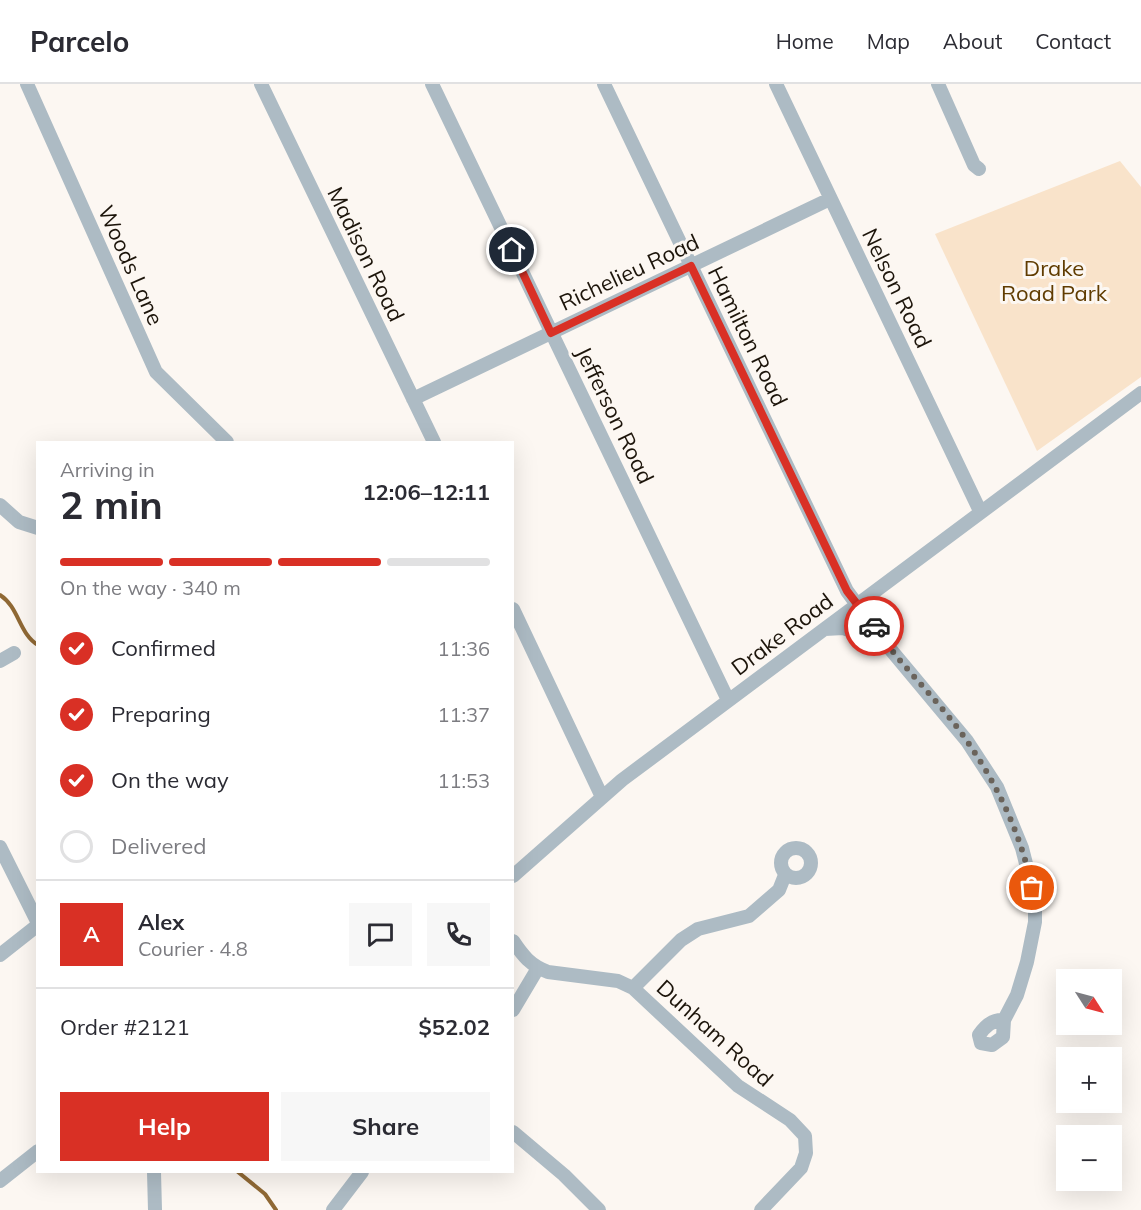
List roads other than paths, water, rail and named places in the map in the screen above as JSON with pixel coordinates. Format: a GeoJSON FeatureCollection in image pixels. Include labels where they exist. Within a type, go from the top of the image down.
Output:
{"type":"FeatureCollection","features":[{"type":"Feature","properties":{"kind":"street","name":"Woods Lane"},"geometry":{"type":"LineString","coordinates":[[27,84],[156,372],[226,441]]}},
{"type":"Feature","properties":{"kind":"street","name":"Madison Road"},"geometry":{"type":"LineString","coordinates":[[261,84],[434,441]]}},
{"type":"Feature","properties":{"kind":"street","name":"Jefferson Road"},"geometry":{"type":"LineString","coordinates":[[432,84],[728,700]]}},
{"type":"Feature","properties":{"kind":"street","name":"Hamilton Road"},"geometry":{"type":"LineString","coordinates":[[604,84],[855,605],[864,613],[886,644],[967,741],[997,787],[1022,848],[1035,899],[1035,922],[1017,995],[1004,1020]]}},
{"type":"Feature","properties":{"kind":"street","name":"Nelson Road"},"geometry":{"type":"LineString","coordinates":[[776,84],[980,511]]}},
{"type":"Feature","properties":{"kind":"street"},"geometry":{"type":"LineString","coordinates":[[938,84],[976,168],[979,169]]}},
{"type":"Feature","properties":{"kind":"street","name":"Richelieu Road"},"geometry":{"type":"LineString","coordinates":[[413,399],[830,199]]}},
{"type":"Feature","properties":{"kind":"street","name":"Drake Road"},"geometry":{"type":"LineString","coordinates":[[514,875],[602,797],[728,700],[1141,393]]}},
{"type":"Feature","properties":{"kind":"street"},"geometry":{"type":"LineString","coordinates":[[0,505],[19,522],[36,527]]}},
{"type":"Feature","properties":{"kind":"street"},"geometry":{"type":"LineString","coordinates":[[514,611],[602,797]]}},
{"type":"Feature","properties":{"kind":"street"},"geometry":{"type":"LineString","coordinates":[[822,630],[843,628],[886,644]]}},
{"type":"Feature","properties":{"kind":"street"},"geometry":{"type":"LineString","coordinates":[[0,661],[15,653]]}},
{"type":"Feature","properties":{"kind":"street"},"geometry":{"type":"LineString","coordinates":[[0,847],[36,920]]}},
{"type":"Feature","properties":{"kind":"street"},"geometry":{"type":"LineString","coordinates":[[633,987],[681,940],[698,929],[748,916],[779,890],[785,875]]}},
{"type":"Feature","properties":{"kind":"street"},"geometry":{"type":"LineString","coordinates":[[0,954],[36,926]]}},
{"type":"Feature","properties":{"kind":"street"},"geometry":{"type":"LineString","coordinates":[[514,942],[530,964],[538,968],[514,1008]]}},
{"type":"Feature","properties":{"kind":"street","name":"Dunham Road"},"geometry":{"type":"LineString","coordinates":[[538,968],[548,972],[618,981],[633,987],[738,1086],[790,1120],[805,1136],[806,1153],[801,1168],[761,1210]]}},
{"type":"Feature","properties":{"kind":"street"},"geometry":{"type":"LineString","coordinates":[[514,1133],[564,1175],[599,1210]]}},
{"type":"Feature","properties":{"kind":"street"},"geometry":{"type":"LineString","coordinates":[[0,1181],[36,1153]]}},
{"type":"Feature","properties":{"kind":"street"},"geometry":{"type":"LineString","coordinates":[[154,1173],[155,1210]]}},
{"type":"Feature","properties":{"kind":"street"},"geometry":{"type":"LineString","coordinates":[[333,1210],[361,1173]]}},
{"type":"Feature","properties":{"kind":"waterway"},"geometry":{"type":"LineString","coordinates":[[0,595],[11,606],[27,634],[36,643]]}},
{"type":"Feature","properties":{"kind":"waterway"},"geometry":{"type":"LineString","coordinates":[[239,1173],[265,1194],[276,1210]]}},
{"type":"Feature","properties":{"kind":"park label","name":"Drake Road Park"},"geometry":{"type":"Point","coordinates":[1054,280]}}]}
